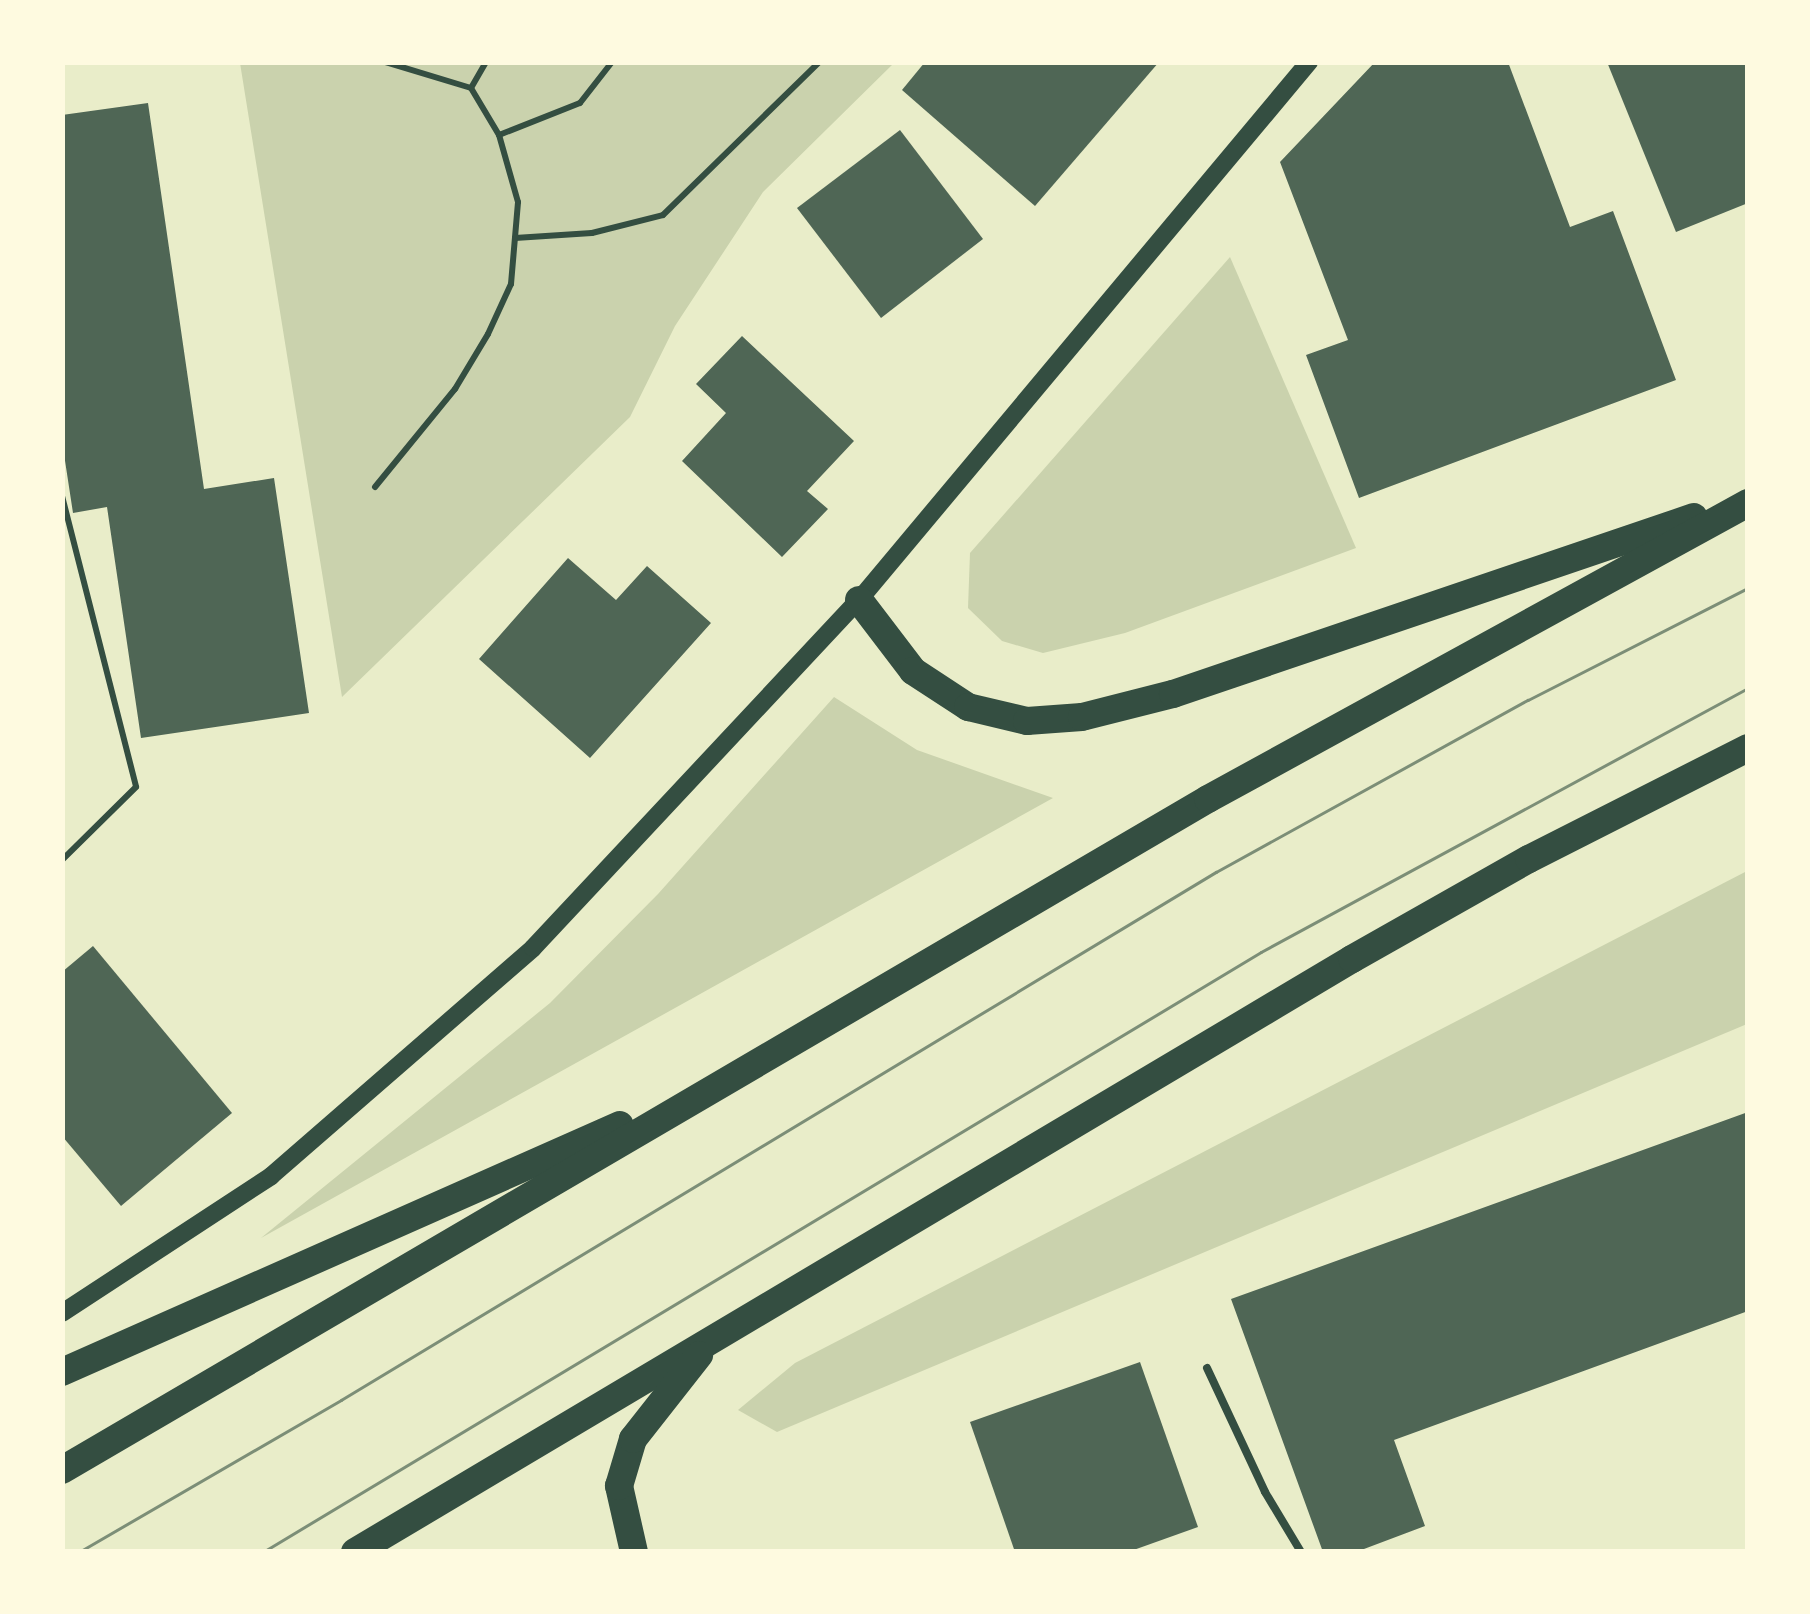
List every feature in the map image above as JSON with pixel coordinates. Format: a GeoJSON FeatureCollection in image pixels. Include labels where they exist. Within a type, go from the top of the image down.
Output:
{"type":"FeatureCollection","features":[{"type":"Feature","properties":{"kind":"highway"},"geometry":{"type":"LineString","coordinates":[[859,600],[913,670],[968,708],[1026,721],[1082,717],[1173,694],[1748,501]]}},
{"type":"Feature","properties":{"kind":"highway"},"geometry":{"type":"LineString","coordinates":[[62,1470],[1341,724],[1748,501]]}},
{"type":"Feature","properties":{"kind":"highway"},"geometry":{"type":"LineString","coordinates":[[355,1552],[1352,958],[1528,859],[1748,748]]}},
{"type":"Feature","properties":{"kind":"highway"},"geometry":{"type":"LineString","coordinates":[[62,1372],[745,1070]]}},
{"type":"Feature","properties":{"kind":"highway"},"geometry":{"type":"LineString","coordinates":[[634,1552],[619,1486],[633,1439],[710,1341]]}},
{"type":"Feature","properties":{"kind":"street"},"geometry":{"type":"LineString","coordinates":[[62,1313],[271,1176],[533,948],[859,600],[1309,62]]}},
{"type":"Feature","properties":{"kind":"lane"},"geometry":{"type":"LineString","coordinates":[[1207,1368],[1264,1492],[1301,1552]]}},
{"type":"Feature","properties":{"kind":"path"},"geometry":{"type":"LineString","coordinates":[[375,487],[455,388],[488,334],[511,284],[518,202],[499,136],[472,88],[385,62]]}},
{"type":"Feature","properties":{"kind":"path"},"geometry":{"type":"LineString","coordinates":[[472,88],[486,62]]}},
{"type":"Feature","properties":{"kind":"path"},"geometry":{"type":"LineString","coordinates":[[499,136],[580,103],[612,62]]}},
{"type":"Feature","properties":{"kind":"path"},"geometry":{"type":"LineString","coordinates":[[515,238],[592,233],[663,215],[819,62]]}},
{"type":"Feature","properties":{"kind":"path"},"geometry":{"type":"LineString","coordinates":[[62,496],[136,787],[62,860]]}},
{"type":"Feature","properties":{"kind":"green space"},"geometry":{"type":"Polygon","coordinates":[[[240,63],[894,63],[763,192],[675,326],[630,417],[342,697],[240,63]]]}},
{"type":"Feature","properties":{"kind":"green space"},"geometry":{"type":"Polygon","coordinates":[[[1230,257],[1356,548],[1125,633],[1043,653],[1002,641],[968,608],[970,553],[1230,257]]]}},
{"type":"Feature","properties":{"kind":"green space"},"geometry":{"type":"Polygon","coordinates":[[[834,697],[917,750],[1053,798],[261,1238],[550,1003],[658,894],[834,697]]]}},
{"type":"Feature","properties":{"kind":"green space"},"geometry":{"type":"Polygon","coordinates":[[[1747,871],[1747,1024],[777,1432],[738,1410],[795,1363],[1747,871]]]}},
{"type":"Feature","properties":{"kind":"building"},"geometry":{"type":"Polygon","coordinates":[[[925,62],[1159,62],[1035,206],[902,90],[925,62]]]}},
{"type":"Feature","properties":{"kind":"building"},"geometry":{"type":"Polygon","coordinates":[[[1375,62],[1508,62],[1570,227],[1613,211],[1676,380],[1359,498],[1306,355],[1348,340],[1280,162],[1375,62]]]}},
{"type":"Feature","properties":{"kind":"building"},"geometry":{"type":"Polygon","coordinates":[[[1607,62],[1748,62],[1748,203],[1676,232],[1607,62]]]}},
{"type":"Feature","properties":{"kind":"building"},"geometry":{"type":"Polygon","coordinates":[[[148,103],[204,489],[274,478],[309,713],[141,738],[107,507],[73,513],[62,441],[62,115],[148,103]]]}},
{"type":"Feature","properties":{"kind":"building"},"geometry":{"type":"Polygon","coordinates":[[[900,130],[983,239],[881,318],[797,208],[900,130]]]}},
{"type":"Feature","properties":{"kind":"building"},"geometry":{"type":"Polygon","coordinates":[[[742,336],[854,441],[807,491],[828,509],[782,557],[682,461],[726,413],[696,384],[742,336]]]}},
{"type":"Feature","properties":{"kind":"building"},"geometry":{"type":"Polygon","coordinates":[[[568,558],[616,600],[647,566],[711,623],[590,758],[479,659],[568,558]]]}},
{"type":"Feature","properties":{"kind":"building"},"geometry":{"type":"Polygon","coordinates":[[[93,946],[232,1113],[121,1206],[62,1136],[62,972],[93,946]]]}},
{"type":"Feature","properties":{"kind":"building"},"geometry":{"type":"Polygon","coordinates":[[[1748,1112],[1748,1311],[1394,1440],[1425,1526],[1356,1552],[1323,1552],[1231,1299],[1748,1112]]]}},
{"type":"Feature","properties":{"kind":"building"},"geometry":{"type":"Polygon","coordinates":[[[1140,1362],[1198,1527],[1128,1552],[1015,1552],[970,1422],[1140,1362]]]}},
{"type":"Feature","properties":{"kind":"tram line"},"geometry":{"type":"LineString","coordinates":[[79,1552],[341,1400],[1216,872],[1528,700],[1748,588]]}},
{"type":"Feature","properties":{"kind":"tram line"},"geometry":{"type":"LineString","coordinates":[[263,1552],[1261,952],[1748,688]]}}]}
